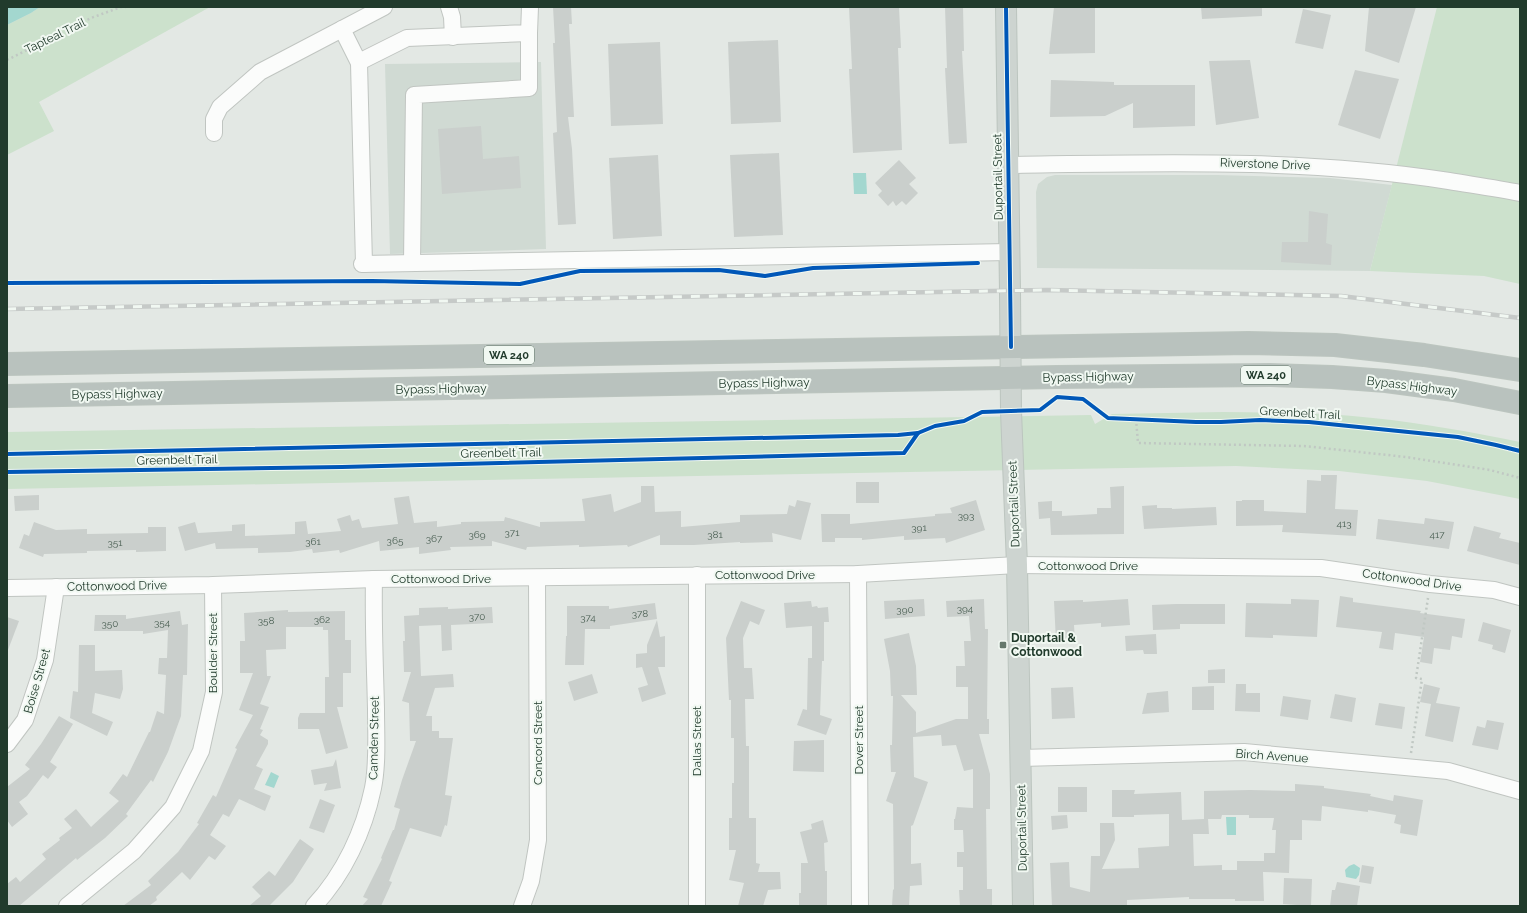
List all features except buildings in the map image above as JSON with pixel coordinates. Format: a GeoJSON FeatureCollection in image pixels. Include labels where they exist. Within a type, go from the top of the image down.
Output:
{"type":"FeatureCollection","features":[{"type":"Feature","properties":{"kind":"highway","name":"WA 240"},"geometry":{"type":"LineString","coordinates":[[7,364],[1248,344],[1335,345],[1424,354],[1520,370]]}},
{"type":"Feature","properties":{"kind":"highway","name":"Bypass Highway"},"geometry":{"type":"LineString","coordinates":[[7,396],[1262,375],[1332,377],[1386,381],[1454,390],[1520,403]]}},
{"type":"Feature","properties":{"kind":"main road","name":"Duportail Street"},"geometry":{"type":"LineString","coordinates":[[1006,7],[1011,411],[1017,565],[1023,906]]}},
{"type":"Feature","properties":{"kind":"street"},"geometry":{"type":"LineString","coordinates":[[214,133],[214,119],[217,111],[260,72],[384,7]]}},
{"type":"Feature","properties":{"kind":"street"},"geometry":{"type":"LineString","coordinates":[[448,7],[452,17],[453,37]]}},
{"type":"Feature","properties":{"kind":"street"},"geometry":{"type":"LineString","coordinates":[[412,263],[414,95],[529,88],[530,7]]}},
{"type":"Feature","properties":{"kind":"street"},"geometry":{"type":"LineString","coordinates":[[342,29],[359,62],[363,264],[1010,252]]}},
{"type":"Feature","properties":{"kind":"street"},"geometry":{"type":"LineString","coordinates":[[359,62],[407,38],[529,33]]}},
{"type":"Feature","properties":{"kind":"street","name":"Riverstone Drive"},"geometry":{"type":"LineString","coordinates":[[1008,165],[1219,162],[1281,164],[1402,174],[1498,188],[1520,194]]}},
{"type":"Feature","properties":{"kind":"street","name":"Cottonwood Drive"},"geometry":{"type":"LineString","coordinates":[[7,588],[213,585],[374,579],[858,574],[1017,565],[1321,568],[1430,584],[1494,590],[1520,597]]}},
{"type":"Feature","properties":{"kind":"street","name":"Dover Street"},"geometry":{"type":"LineString","coordinates":[[858,574],[860,906]]}},
{"type":"Feature","properties":{"kind":"street","name":"Dallas Street"},"geometry":{"type":"LineString","coordinates":[[697,575],[697,906]]}},
{"type":"Feature","properties":{"kind":"street","name":"Concord Street"},"geometry":{"type":"LineString","coordinates":[[522,906],[531,881],[538,840],[537,578]]}},
{"type":"Feature","properties":{"kind":"street","name":"Camden Street"},"geometry":{"type":"LineString","coordinates":[[314,906],[325,894],[347,860],[364,822],[373,787],[376,757],[374,579]]}},
{"type":"Feature","properties":{"kind":"street","name":"Boulder Street"},"geometry":{"type":"LineString","coordinates":[[67,906],[134,851],[173,807],[201,751],[214,692],[213,585]]}},
{"type":"Feature","properties":{"kind":"street","name":"Boise Street"},"geometry":{"type":"LineString","coordinates":[[7,744],[26,720],[45,660],[56,587]]}},
{"type":"Feature","properties":{"kind":"street","name":"Birch Avenue"},"geometry":{"type":"LineString","coordinates":[[1021,758],[1244,752],[1448,771],[1520,791]]}},
{"type":"Feature","properties":{"kind":"path"},"geometry":{"type":"LineString","coordinates":[[1129,418],[1144,419]]}},
{"type":"Feature","properties":{"kind":"path"},"geometry":{"type":"LineString","coordinates":[[1136,419],[1138,443],[1304,446],[1414,458],[1490,470],[1520,478]]}},
{"type":"Feature","properties":{"kind":"path"},"geometry":{"type":"LineString","coordinates":[[1411,753],[1422,679],[1416,678],[1428,593]]}},
{"type":"Feature","properties":{"kind":"shaded area"},"geometry":{"type":"Polygon","coordinates":[[[541,62],[546,249],[390,254],[385,64],[541,62]]]}},
{"type":"Feature","properties":{"kind":"shaded area"},"geometry":{"type":"Polygon","coordinates":[[[1055,175],[1217,175],[1330,178],[1392,185],[1370,271],[1037,268],[1036,192],[1038,184],[1047,177],[1055,175]]]}},
{"type":"Feature","properties":{"kind":"green space"},"geometry":{"type":"Polygon","coordinates":[[[40,7],[210,7],[39,102],[54,131],[7,155],[7,25],[40,7]]]}},
{"type":"Feature","properties":{"kind":"green space"},"geometry":{"type":"Polygon","coordinates":[[[1437,7],[1520,7],[1520,284],[1484,276],[1370,271],[1437,7]]]}},
{"type":"Feature","properties":{"kind":"green space"},"geometry":{"type":"Polygon","coordinates":[[[1223,412],[1298,413],[1354,416],[1428,425],[1520,442],[1520,499],[1427,481],[1339,471],[1236,466],[7,489],[7,432],[1091,415],[1095,424],[1112,414],[1223,412]]]}},
{"type":"Feature","properties":{"kind":"water"},"geometry":{"type":"Polygon","coordinates":[[[7,7],[40,7],[7,25],[7,7]]]}},
{"type":"Feature","properties":{"kind":"water"},"geometry":{"type":"Polygon","coordinates":[[[853,173],[866,173],[867,194],[854,194],[853,173]]]}},
{"type":"Feature","properties":{"kind":"water"},"geometry":{"type":"Polygon","coordinates":[[[271,772],[279,776],[274,788],[265,785],[271,772]]]}},
{"type":"Feature","properties":{"kind":"water"},"geometry":{"type":"Polygon","coordinates":[[[1226,817],[1236,817],[1236,835],[1227,835],[1226,817]]]}},
{"type":"Feature","properties":{"kind":"water"},"geometry":{"type":"Polygon","coordinates":[[[1354,864],[1360,868],[1359,875],[1356,879],[1346,877],[1345,870],[1354,864]]]}},
{"type":"Feature","properties":{"kind":"railway"},"geometry":{"type":"LineString","coordinates":[[7,309],[1047,290],[1341,296],[1520,318]]}},
{"type":"Feature","properties":{"kind":"cycle path"},"geometry":{"type":"LineString","coordinates":[[1006,7],[1011,347]]}},
{"type":"Feature","properties":{"kind":"cycle path"},"geometry":{"type":"LineString","coordinates":[[7,283],[372,281],[520,284],[580,271],[719,270],[765,276],[813,268],[978,263]]}},
{"type":"Feature","properties":{"kind":"cycle path","name":"Greenbelt Trail"},"geometry":{"type":"LineString","coordinates":[[7,472],[342,467],[904,453],[918,433],[935,426],[964,421],[982,412],[1040,410],[1057,397],[1083,399],[1108,418],[1196,422],[1260,420],[1309,422],[1458,437],[1520,451]]}},
{"type":"Feature","properties":{"kind":"cycle path","name":"Greenbelt Trail"},"geometry":{"type":"LineString","coordinates":[[7,454],[898,435],[918,433]]}},
{"type":"Feature","properties":{"kind":"place","name":"Duportail & Cottonwood"},"geometry":{"type":"Point","coordinates":[1003,645]}}]}
